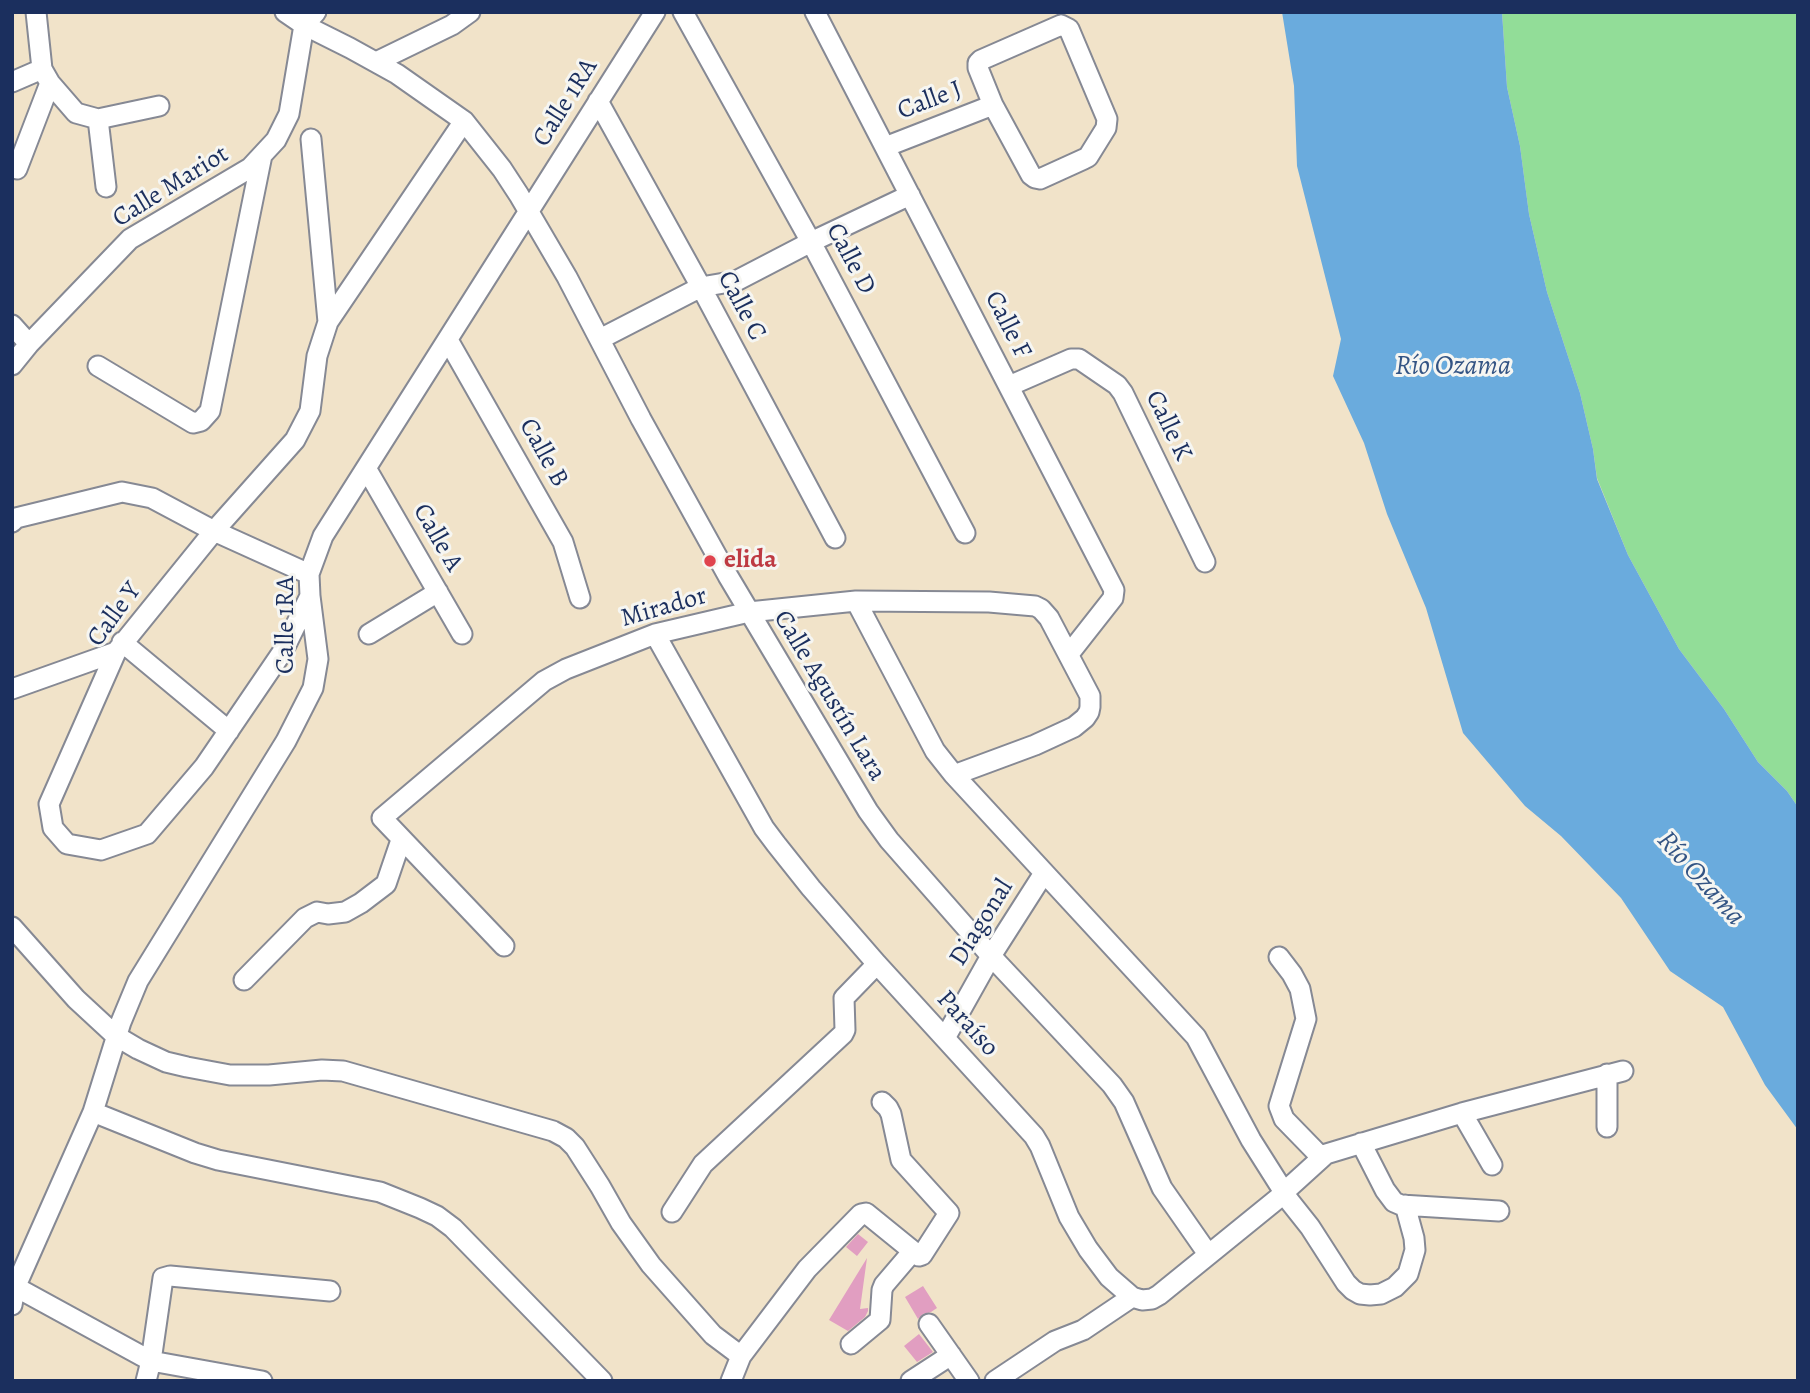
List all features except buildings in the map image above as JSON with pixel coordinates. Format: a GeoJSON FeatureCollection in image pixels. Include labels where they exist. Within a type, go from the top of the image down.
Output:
{"type":"FeatureCollection","features":[{"type":"Feature","properties":{"kind":"street"},"geometry":{"type":"LineString","coordinates":[[17,169],[46,76],[36,12]]}},
{"type":"Feature","properties":{"kind":"street","name":"Calle Agustín Lara"},"geometry":{"type":"LineString","coordinates":[[285,12],[310,19],[351,48],[397,74],[464,121],[502,169],[600,339],[641,419],[749,612],[879,827],[991,956],[1119,1094],[1162,1188],[1208,1254]]}},
{"type":"Feature","properties":{"kind":"street"},"geometry":{"type":"LineString","coordinates":[[376,62],[452,25],[470,12]]}},
{"type":"Feature","properties":{"kind":"street","name":"Calle 1RA"},"geometry":{"type":"LineString","coordinates":[[13,1292],[93,1112],[138,981],[286,741],[313,688],[318,659],[309,574],[323,536],[655,12]]}},
{"type":"Feature","properties":{"kind":"street","name":"Calle D"},"geometry":{"type":"LineString","coordinates":[[683,12],[811,242],[965,533]]}},
{"type":"Feature","properties":{"kind":"street","name":"Calle F"},"geometry":{"type":"LineString","coordinates":[[818,13],[1114,590],[1113,598],[1069,654]]}},
{"type":"Feature","properties":{"kind":"street","name":"Calle Mariot"},"geometry":{"type":"LineString","coordinates":[[12,365],[131,239],[250,168],[276,140],[289,114],[310,19]]}},
{"type":"Feature","properties":{"kind":"street"},"geometry":{"type":"LineString","coordinates":[[1061,25],[1069,29],[1107,119],[1107,128],[1084,159],[1040,179],[1035,178],[993,105],[978,68],[981,60],[1061,25]]}},
{"type":"Feature","properties":{"kind":"street"},"geometry":{"type":"LineString","coordinates":[[12,82],[46,76]]}},
{"type":"Feature","properties":{"kind":"street"},"geometry":{"type":"LineString","coordinates":[[46,76],[76,113],[97,119],[159,106]]}},
{"type":"Feature","properties":{"kind":"street","name":"Calle C"},"geometry":{"type":"LineString","coordinates":[[598,101],[835,538]]}},
{"type":"Feature","properties":{"kind":"street","name":"Calle J"},"geometry":{"type":"LineString","coordinates":[[885,147],[993,105]]}},
{"type":"Feature","properties":{"kind":"street"},"geometry":{"type":"LineString","coordinates":[[97,119],[106,187]]}},
{"type":"Feature","properties":{"kind":"street","name":"Calle Y"},"geometry":{"type":"LineString","coordinates":[[310,596],[283,651],[229,731],[204,767],[147,834],[101,850],[67,844],[52,828],[49,804],[119,647],[214,531],[295,440],[310,411],[317,356],[328,322],[464,121]]}},
{"type":"Feature","properties":{"kind":"street"},"geometry":{"type":"LineString","coordinates":[[311,139],[328,322]]}},
{"type":"Feature","properties":{"kind":"street"},"geometry":{"type":"LineString","coordinates":[[98,366],[193,423],[201,421],[211,411],[262,154]]}},
{"type":"Feature","properties":{"kind":"street"},"geometry":{"type":"LineString","coordinates":[[600,339],[701,287],[736,281],[910,195]]}},
{"type":"Feature","properties":{"kind":"street"},"geometry":{"type":"LineString","coordinates":[[12,325],[29,344]]}},
{"type":"Feature","properties":{"kind":"street","name":"Calle B"},"geometry":{"type":"LineString","coordinates":[[448,340],[563,542],[580,598]]}},
{"type":"Feature","properties":{"kind":"street","name":"Calle K"},"geometry":{"type":"LineString","coordinates":[[1009,386],[1071,359],[1079,359],[1117,385],[1205,562]]}},
{"type":"Feature","properties":{"kind":"street","name":"Calle A"},"geometry":{"type":"LineString","coordinates":[[366,468],[462,634]]}},
{"type":"Feature","properties":{"kind":"street"},"geometry":{"type":"LineString","coordinates":[[12,522],[16,518],[122,492],[152,498],[214,531],[309,574]]}},
{"type":"Feature","properties":{"kind":"street"},"geometry":{"type":"LineString","coordinates":[[369,634],[438,592]]}},
{"type":"Feature","properties":{"kind":"street"},"geometry":{"type":"LineString","coordinates":[[856,601],[930,741],[954,775],[1196,1037],[1251,1140],[1282,1189],[1282,1194],[1310,1227],[1353,1290],[1370,1296],[1381,1294],[1402,1283],[1408,1274],[1415,1250],[1415,1238],[1405,1205]]}},
{"type":"Feature","properties":{"kind":"street","name":"Mirador"},"geometry":{"type":"LineString","coordinates":[[401,839],[382,820],[383,817],[544,681],[566,669],[655,634],[749,612],[856,601],[989,603],[1035,606],[1041,609],[1049,618],[1090,696],[1089,712],[1074,727],[1035,745],[954,775]]}},
{"type":"Feature","properties":{"kind":"street","name":"Paraíso"},"geometry":{"type":"LineString","coordinates":[[655,634],[764,828],[805,881],[877,964],[1034,1136],[1069,1217],[1082,1239],[1097,1262],[1132,1297]]}},
{"type":"Feature","properties":{"kind":"street"},"geometry":{"type":"LineString","coordinates":[[12,689],[119,647],[229,731]]}},
{"type":"Feature","properties":{"kind":"street"},"geometry":{"type":"LineString","coordinates":[[244,981],[304,918],[317,912],[345,912],[361,904],[386,884],[401,839],[504,946]]}},
{"type":"Feature","properties":{"kind":"street","name":"Diagonal"},"geometry":{"type":"LineString","coordinates":[[945,1038],[991,956],[1044,873]]}},
{"type":"Feature","properties":{"kind":"street"},"geometry":{"type":"LineString","coordinates":[[12,926],[76,999],[117,1036],[166,1062],[230,1075],[343,1071],[553,1131],[566,1138],[575,1147],[650,1265],[713,1335],[741,1356]]}},
{"type":"Feature","properties":{"kind":"street"},"geometry":{"type":"LineString","coordinates":[[1279,957],[1300,989],[1306,1019],[1279,1106],[1284,1119],[1321,1157]]}},
{"type":"Feature","properties":{"kind":"street"},"geometry":{"type":"LineString","coordinates":[[672,1212],[703,1164],[841,1037],[845,1030],[844,998],[877,964]]}},
{"type":"Feature","properties":{"kind":"street"},"geometry":{"type":"LineString","coordinates":[[995,1381],[1055,1341],[1083,1330],[1132,1297],[1142,1300],[1159,1295],[1282,1194],[1325,1154],[1462,1113],[1615,1073],[1607,1127]]}},
{"type":"Feature","properties":{"kind":"street"},"geometry":{"type":"LineString","coordinates":[[731,1381],[741,1356],[807,1269],[861,1214],[866,1213],[919,1256],[949,1212],[901,1160],[891,1114],[882,1101]]}},
{"type":"Feature","properties":{"kind":"street"},"geometry":{"type":"LineString","coordinates":[[93,1112],[218,1160],[380,1192],[429,1212],[453,1227],[602,1381]]}},
{"type":"Feature","properties":{"kind":"street"},"geometry":{"type":"LineString","coordinates":[[1462,1113],[1492,1166]]}},
{"type":"Feature","properties":{"kind":"street"},"geometry":{"type":"LineString","coordinates":[[1361,1143],[1394,1202],[1499,1211]]}},
{"type":"Feature","properties":{"kind":"street"},"geometry":{"type":"LineString","coordinates":[[850,1344],[879,1321],[884,1285],[913,1251]]}},
{"type":"Feature","properties":{"kind":"street"},"geometry":{"type":"LineString","coordinates":[[146,1381],[163,1278],[170,1276],[330,1291]]}},
{"type":"Feature","properties":{"kind":"street"},"geometry":{"type":"LineString","coordinates":[[13,1292],[151,1361],[225,1378],[262,1381]]}},
{"type":"Feature","properties":{"kind":"street"},"geometry":{"type":"LineString","coordinates":[[929,1324],[969,1381]]}},
{"type":"Feature","properties":{"kind":"street"},"geometry":{"type":"LineString","coordinates":[[911,1381],[951,1355]]}},
{"type":"Feature","properties":{"kind":"green space"},"geometry":{"type":"Polygon","coordinates":[[[1502,12],[1798,12],[1798,807],[1787,791],[1758,762],[1724,709],[1679,649],[1628,555],[1597,478],[1580,393],[1547,292],[1529,214],[1520,146],[1507,87],[1502,12]]]}},
{"type":"Feature","properties":{"kind":"water","name":"Río Ozama"},"geometry":{"type":"Polygon","coordinates":[[[1282,12],[1502,12],[1507,87],[1520,146],[1529,214],[1547,292],[1580,393],[1597,479],[1628,555],[1679,649],[1724,709],[1758,762],[1787,791],[1798,807],[1798,1130],[1765,1085],[1723,1007],[1670,971],[1621,898],[1561,836],[1525,806],[1463,733],[1426,608],[1387,514],[1364,443],[1333,376],[1341,339],[1297,166],[1294,86],[1282,12]]]}},
{"type":"Feature","properties":{"kind":"place","name":"elida"},"geometry":{"type":"Point","coordinates":[710,561]}}]}
